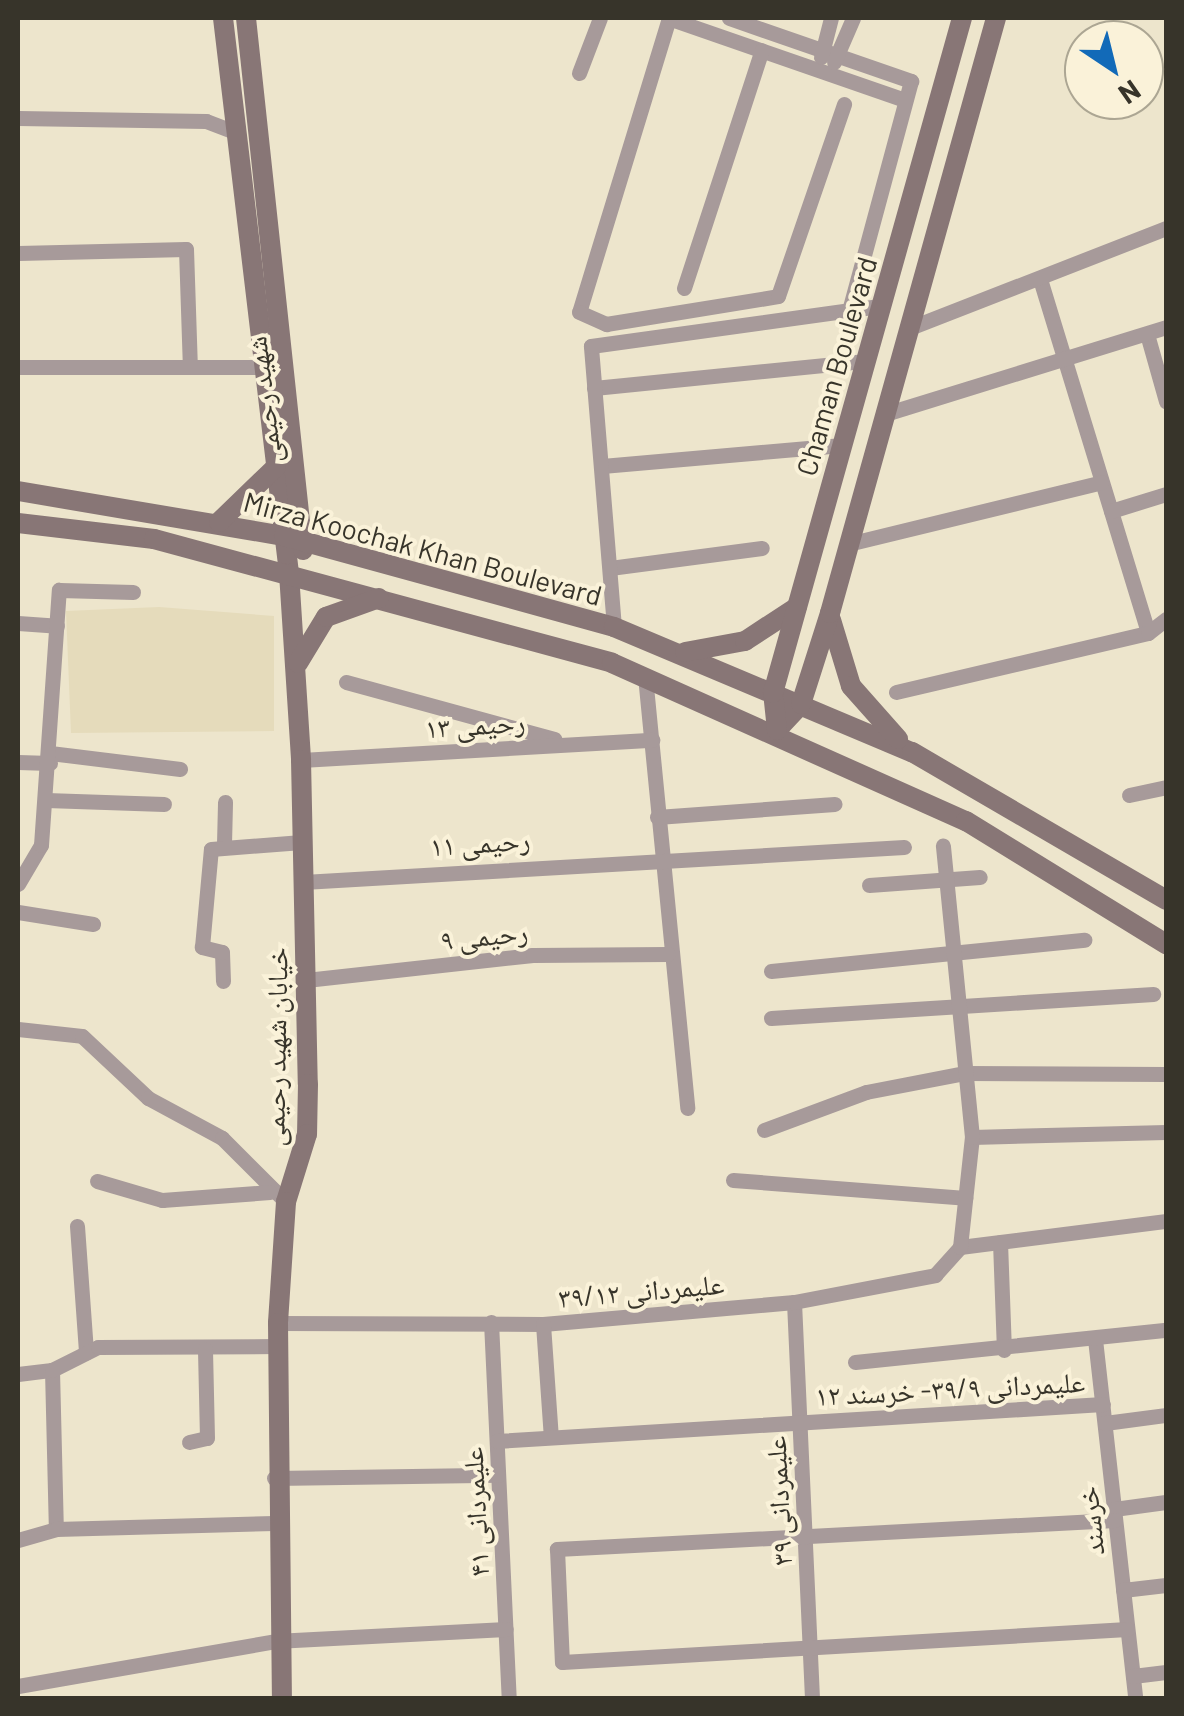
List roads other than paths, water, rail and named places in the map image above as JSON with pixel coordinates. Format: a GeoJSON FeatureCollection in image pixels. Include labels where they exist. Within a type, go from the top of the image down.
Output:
{"type":"FeatureCollection","features":[{"type":"Feature","properties":{"kind":"main road","name":"شهید رحیمی"},"geometry":{"type":"LineString","coordinates":[[222,18],[289,573]]}},
{"type":"Feature","properties":{"kind":"main road","name":"شهید رحیمی"},"geometry":{"type":"LineString","coordinates":[[246,18],[308,542]]}},
{"type":"Feature","properties":{"kind":"main road","name":"Chaman Boulevard"},"geometry":{"type":"LineString","coordinates":[[777,730],[773,693],[962,18]]}},
{"type":"Feature","properties":{"kind":"main road"},"geometry":{"type":"LineString","coordinates":[[777,730],[802,704],[830,613],[996,18]]}},
{"type":"Feature","properties":{"kind":"main road"},"geometry":{"type":"LineString","coordinates":[[219,522],[276,467]]}},
{"type":"Feature","properties":{"kind":"main road","name":"Mirza Koochak Khan Boulevard"},"geometry":{"type":"LineString","coordinates":[[18,490],[284,536],[614,627],[912,752],[1166,900]]}},
{"type":"Feature","properties":{"kind":"main road"},"geometry":{"type":"LineString","coordinates":[[18,522],[154,540],[289,573],[644,676],[777,730],[966,821],[1166,944]]}},
{"type":"Feature","properties":{"kind":"main road"},"geometry":{"type":"LineString","coordinates":[[289,573],[308,542]]}},
{"type":"Feature","properties":{"kind":"main road","name":"خیابان شهید رحیمی"},"geometry":{"type":"LineString","coordinates":[[282,1698],[275,1641],[274,1523],[278,1197],[307,1134],[301,760],[289,573]]}},
{"type":"Feature","properties":{"kind":"main road"},"geometry":{"type":"LineString","coordinates":[[297,665],[326,617],[380,598]]}},
{"type":"Feature","properties":{"kind":"main road"},"geometry":{"type":"LineString","coordinates":[[679,652],[745,641],[796,607]]}},
{"type":"Feature","properties":{"kind":"main road"},"geometry":{"type":"LineString","coordinates":[[830,613],[851,686],[912,752]]}},
{"type":"Feature","properties":{"kind":"street"},"geometry":{"type":"LineString","coordinates":[[579,72],[600,18]]}},
{"type":"Feature","properties":{"kind":"street"},"geometry":{"type":"LineString","coordinates":[[844,104],[778,296],[606,324],[579,312],[668,18],[905,100]]}},
{"type":"Feature","properties":{"kind":"street"},"geometry":{"type":"LineString","coordinates":[[726,38],[730,18],[910,80],[849,310]]}},
{"type":"Feature","properties":{"kind":"street"},"geometry":{"type":"LineString","coordinates":[[824,72],[820,49],[831,18]]}},
{"type":"Feature","properties":{"kind":"street"},"geometry":{"type":"LineString","coordinates":[[824,72],[840,56],[853,18]]}},
{"type":"Feature","properties":{"kind":"street"},"geometry":{"type":"LineString","coordinates":[[684,288],[762,50]]}},
{"type":"Feature","properties":{"kind":"street"},"geometry":{"type":"LineString","coordinates":[[206,122],[233,100]]}},
{"type":"Feature","properties":{"kind":"street"},"geometry":{"type":"LineString","coordinates":[[18,118],[206,122],[237,133]]}},
{"type":"Feature","properties":{"kind":"street"},"geometry":{"type":"LineString","coordinates":[[908,329],[1166,228]]}},
{"type":"Feature","properties":{"kind":"street"},"geometry":{"type":"LineString","coordinates":[[18,253],[186,249],[190,367]]}},
{"type":"Feature","properties":{"kind":"street"},"geometry":{"type":"LineString","coordinates":[[1040,279],[1148,633]]}},
{"type":"Feature","properties":{"kind":"street"},"geometry":{"type":"LineString","coordinates":[[614,627],[591,346],[881,306]]}},
{"type":"Feature","properties":{"kind":"street"},"geometry":{"type":"LineString","coordinates":[[885,414],[1066,364],[1166,327]]}},
{"type":"Feature","properties":{"kind":"street"},"geometry":{"type":"LineString","coordinates":[[1147,334],[1166,401]]}},
{"type":"Feature","properties":{"kind":"street"},"geometry":{"type":"LineString","coordinates":[[594,388],[866,361]]}},
{"type":"Feature","properties":{"kind":"street"},"geometry":{"type":"LineString","coordinates":[[18,367],[264,367]]}},
{"type":"Feature","properties":{"kind":"street"},"geometry":{"type":"LineString","coordinates":[[602,466],[842,445]]}},
{"type":"Feature","properties":{"kind":"street"},"geometry":{"type":"LineString","coordinates":[[848,544],[1102,482]]}},
{"type":"Feature","properties":{"kind":"street"},"geometry":{"type":"LineString","coordinates":[[1111,510],[1166,494]]}},
{"type":"Feature","properties":{"kind":"street"},"geometry":{"type":"LineString","coordinates":[[610,568],[762,548]]}},
{"type":"Feature","properties":{"kind":"street"},"geometry":{"type":"LineString","coordinates":[[18,884],[41,845],[59,590],[133,592]]}},
{"type":"Feature","properties":{"kind":"street"},"geometry":{"type":"LineString","coordinates":[[896,692],[1148,633],[1166,619]]}},
{"type":"Feature","properties":{"kind":"street"},"geometry":{"type":"LineString","coordinates":[[18,623],[57,626]]}},
{"type":"Feature","properties":{"kind":"street"},"geometry":{"type":"LineString","coordinates":[[644,676],[668,954],[688,1108]]}},
{"type":"Feature","properties":{"kind":"street"},"geometry":{"type":"LineString","coordinates":[[346,682],[568,743]]}},
{"type":"Feature","properties":{"kind":"street","name":"رحیمی ۱۳"},"geometry":{"type":"LineString","coordinates":[[301,760],[652,740]]}},
{"type":"Feature","properties":{"kind":"street"},"geometry":{"type":"LineString","coordinates":[[18,762],[50,758],[180,769]]}},
{"type":"Feature","properties":{"kind":"street"},"geometry":{"type":"LineString","coordinates":[[1128,795],[1166,787]]}},
{"type":"Feature","properties":{"kind":"street"},"geometry":{"type":"LineString","coordinates":[[46,800],[164,804]]}},
{"type":"Feature","properties":{"kind":"street"},"geometry":{"type":"LineString","coordinates":[[224,844],[225,802]]}},
{"type":"Feature","properties":{"kind":"street"},"geometry":{"type":"LineString","coordinates":[[657,817],[835,804]]}},
{"type":"Feature","properties":{"kind":"street"},"geometry":{"type":"LineString","coordinates":[[223,982],[222,952],[202,944],[210,848],[224,844],[302,842]]}},
{"type":"Feature","properties":{"kind":"street"},"geometry":{"type":"LineString","coordinates":[[943,844],[972,1138],[960,1246],[1166,1221]]}},
{"type":"Feature","properties":{"kind":"street","name":"رحیمی ۱۱"},"geometry":{"type":"LineString","coordinates":[[303,882],[662,858],[904,847]]}},
{"type":"Feature","properties":{"kind":"street"},"geometry":{"type":"LineString","coordinates":[[869,885],[980,876]]}},
{"type":"Feature","properties":{"kind":"street"},"geometry":{"type":"LineString","coordinates":[[18,912],[93,924]]}},
{"type":"Feature","properties":{"kind":"street"},"geometry":{"type":"LineString","coordinates":[[771,971],[954,958],[1084,940]]}},
{"type":"Feature","properties":{"kind":"street","name":"رحیمی ۹"},"geometry":{"type":"LineString","coordinates":[[306,980],[533,954],[668,954]]}},
{"type":"Feature","properties":{"kind":"street"},"geometry":{"type":"LineString","coordinates":[[771,1018],[958,1000],[1152,994]]}},
{"type":"Feature","properties":{"kind":"street"},"geometry":{"type":"LineString","coordinates":[[18,1029],[82,1036],[148,1098],[222,1138],[278,1197]]}},
{"type":"Feature","properties":{"kind":"street"},"geometry":{"type":"LineString","coordinates":[[764,1130],[866,1092],[966,1073],[1166,1074]]}},
{"type":"Feature","properties":{"kind":"street"},"geometry":{"type":"LineString","coordinates":[[972,1138],[1166,1132]]}},
{"type":"Feature","properties":{"kind":"street"},"geometry":{"type":"LineString","coordinates":[[733,1180],[965,1198]]}},
{"type":"Feature","properties":{"kind":"street"},"geometry":{"type":"LineString","coordinates":[[97,1181],[162,1200],[278,1197]]}},
{"type":"Feature","properties":{"kind":"street"},"geometry":{"type":"LineString","coordinates":[[77,1226],[86,1354]]}},
{"type":"Feature","properties":{"kind":"street"},"geometry":{"type":"LineString","coordinates":[[1000,1242],[1004,1350]]}},
{"type":"Feature","properties":{"kind":"street","name":"علیمردانی ۳۹/۱۲"},"geometry":{"type":"LineString","coordinates":[[278,1323],[544,1324],[794,1302],[934,1275],[960,1246]]}},
{"type":"Feature","properties":{"kind":"street","name":"علیمردانی ۳۹"},"geometry":{"type":"LineString","coordinates":[[794,1302],[812,1698]]}},
{"type":"Feature","properties":{"kind":"street","name":"علیمردانی ۴۱"},"geometry":{"type":"LineString","coordinates":[[491,1322],[509,1698]]}},
{"type":"Feature","properties":{"kind":"street"},"geometry":{"type":"LineString","coordinates":[[544,1324],[551,1437]]}},
{"type":"Feature","properties":{"kind":"street"},"geometry":{"type":"LineString","coordinates":[[855,1362],[1004,1350],[1166,1330]]}},
{"type":"Feature","properties":{"kind":"street","name":"خرسند"},"geometry":{"type":"LineString","coordinates":[[1095,1338],[1135,1698]]}},
{"type":"Feature","properties":{"kind":"street"},"geometry":{"type":"LineString","coordinates":[[18,1374],[52,1370],[86,1354],[278,1346]]}},
{"type":"Feature","properties":{"kind":"street"},"geometry":{"type":"LineString","coordinates":[[188,1442],[207,1438],[205,1349]]}},
{"type":"Feature","properties":{"kind":"street"},"geometry":{"type":"LineString","coordinates":[[52,1370],[56,1529]]}},
{"type":"Feature","properties":{"kind":"street","name":"علیمردانی ۳۹/۹- خرسند ۱۲"},"geometry":{"type":"LineString","coordinates":[[497,1441],[1102,1404]]}},
{"type":"Feature","properties":{"kind":"street"},"geometry":{"type":"LineString","coordinates":[[1105,1423],[1166,1415]]}},
{"type":"Feature","properties":{"kind":"street"},"geometry":{"type":"LineString","coordinates":[[274,1478],[498,1474]]}},
{"type":"Feature","properties":{"kind":"street"},"geometry":{"type":"LineString","coordinates":[[1128,1629],[562,1662],[557,1549],[805,1537],[1115,1515],[1166,1502]]}},
{"type":"Feature","properties":{"kind":"street"},"geometry":{"type":"LineString","coordinates":[[18,1540],[56,1529],[274,1523]]}},
{"type":"Feature","properties":{"kind":"street"},"geometry":{"type":"LineString","coordinates":[[1123,1590],[1166,1585]]}},
{"type":"Feature","properties":{"kind":"street"},"geometry":{"type":"LineString","coordinates":[[18,1686],[275,1641],[506,1629]]}},
{"type":"Feature","properties":{"kind":"street"},"geometry":{"type":"LineString","coordinates":[[1132,1676],[1166,1672]]}}]}
